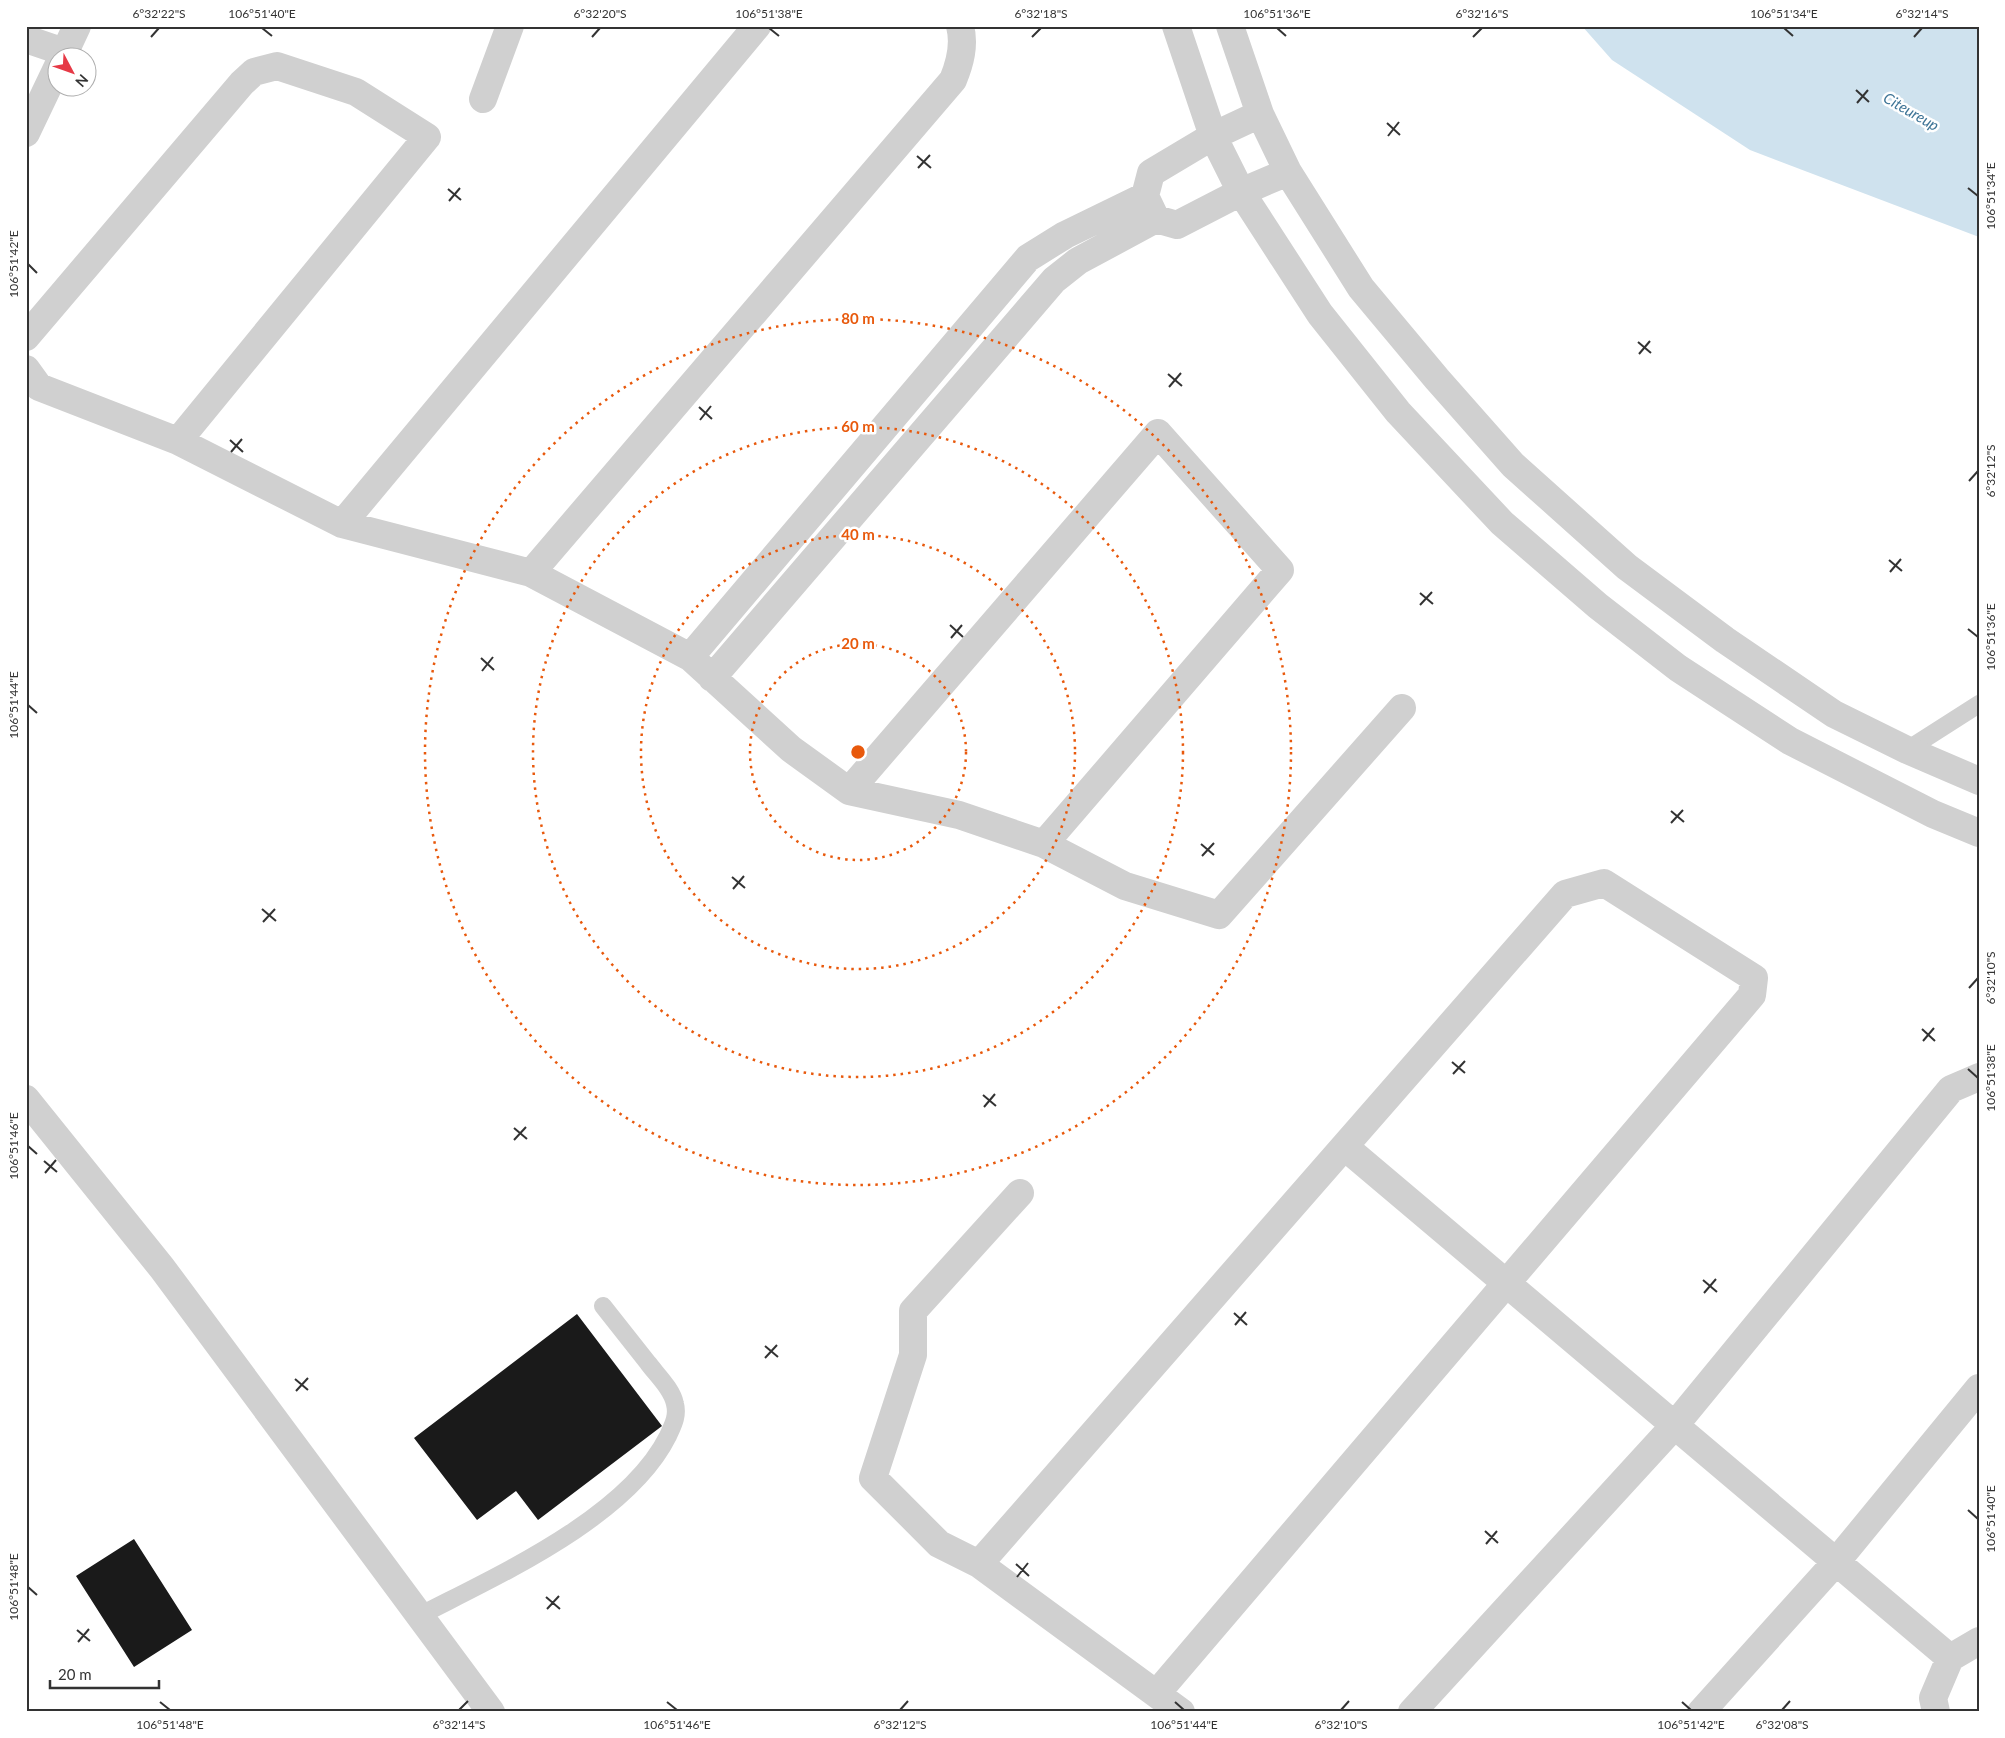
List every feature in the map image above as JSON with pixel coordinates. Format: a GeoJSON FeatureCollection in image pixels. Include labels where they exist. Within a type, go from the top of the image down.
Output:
{"type":"FeatureCollection","features":[{"type":"Feature","properties":{"kind":"street"},"geometry":{"type":"LineString","coordinates":[[66,48],[77,26]]}},
{"type":"Feature","properties":{"kind":"street"},"geometry":{"type":"LineString","coordinates":[[483,99],[510,26]]}},
{"type":"Feature","properties":{"kind":"street"},"geometry":{"type":"LineString","coordinates":[[342,524],[757,26]]}},
{"type":"Feature","properties":{"kind":"street"},"geometry":{"type":"LineString","coordinates":[[531,573],[952,80],[960,61],[962,45],[960,26]]}},
{"type":"Feature","properties":{"kind":"street"},"geometry":{"type":"LineString","coordinates":[[1176,26],[1213,136],[1241,192],[1320,314],[1398,412],[1502,523],[1583,593],[1678,668],[1790,741],[1934,814],[1979,833]]}},
{"type":"Feature","properties":{"kind":"street"},"geometry":{"type":"LineString","coordinates":[[1230,26],[1260,114],[1288,172],[1361,288],[1437,379],[1513,465],[1627,567],[1725,640],[1834,714],[1906,750],[1979,781]]}},
{"type":"Feature","properties":{"kind":"street"},"geometry":{"type":"LineString","coordinates":[[26,39],[48,52]]}},
{"type":"Feature","properties":{"kind":"street"},"geometry":{"type":"LineString","coordinates":[[26,337],[242,82],[254,72],[277,66],[356,92],[427,137],[178,441]]}},
{"type":"Feature","properties":{"kind":"street"},"geometry":{"type":"LineString","coordinates":[[26,133],[48,86]]}},
{"type":"Feature","properties":{"kind":"street"},"geometry":{"type":"LineString","coordinates":[[1151,208],[1151,172],[1213,136],[1260,114]]}},
{"type":"Feature","properties":{"kind":"street"},"geometry":{"type":"LineString","coordinates":[[1151,208],[1177,225],[1241,192],[1288,172]]}},
{"type":"Feature","properties":{"kind":"street"},"geometry":{"type":"LineString","coordinates":[[690,657],[1028,258],[1065,235],[1151,208]]}},
{"type":"Feature","properties":{"kind":"street"},"geometry":{"type":"LineString","coordinates":[[712,678],[1054,280],[1151,208]]}},
{"type":"Feature","properties":{"kind":"street"},"geometry":{"type":"LineString","coordinates":[[1028,258],[1054,280]]}},
{"type":"Feature","properties":{"kind":"street"},"geometry":{"type":"LineString","coordinates":[[26,370],[39,387],[178,441],[342,524],[531,573],[690,657],[791,749],[849,791],[959,815],[1044,844],[1125,886],[1219,915],[1402,708]]}},
{"type":"Feature","properties":{"kind":"street"},"geometry":{"type":"LineString","coordinates":[[849,791],[1158,433],[1280,570],[1044,844]]}},
{"type":"Feature","properties":{"kind":"street"},"geometry":{"type":"LineString","coordinates":[[979,1564],[1565,894],[1604,883],[1754,978],[1752,995],[1156,1693]]}},
{"type":"Feature","properties":{"kind":"street"},"geometry":{"type":"LineString","coordinates":[[1412,1712],[1675,1425],[1951,1089],[1979,1077]]}},
{"type":"Feature","properties":{"kind":"street"},"geometry":{"type":"LineString","coordinates":[[26,1099],[162,1268],[490,1712]]}},
{"type":"Feature","properties":{"kind":"street"},"geometry":{"type":"LineString","coordinates":[[1345,1147],[1950,1658]]}},
{"type":"Feature","properties":{"kind":"street"},"geometry":{"type":"LineString","coordinates":[[1020,1193],[913,1311],[913,1355],[873,1478],[939,1544],[979,1564],[1181,1712]]}},
{"type":"Feature","properties":{"kind":"street"},"geometry":{"type":"LineString","coordinates":[[1701,1712],[1836,1562],[1979,1388]]}},
{"type":"Feature","properties":{"kind":"street"},"geometry":{"type":"LineString","coordinates":[[1936,1712],[1933,1698],[1950,1658],[1979,1641]]}},
{"type":"Feature","properties":{"kind":"lane"},"geometry":{"type":"LineString","coordinates":[[1906,750],[1979,704]]}},
{"type":"Feature","properties":{"kind":"lane"},"geometry":{"type":"LineString","coordinates":[[419,1616],[526,1559],[579,1528],[628,1489],[650,1465],[663,1445],[676,1420],[675,1403],[666,1385],[603,1306]]}},
{"type":"Feature","properties":{"kind":"water","name":"Citeureup"},"geometry":{"type":"Polygon","coordinates":[[[1582,26],[1971,26],[1979,29],[1979,237],[1750,150],[1612,60],[1582,26]]]}},
{"type":"Feature","properties":{"kind":"building"},"geometry":{"type":"Polygon","coordinates":[[[577,1314],[662,1426],[538,1520],[516,1491],[477,1520],[414,1438],[577,1314]]]}},
{"type":"Feature","properties":{"kind":"building"},"geometry":{"type":"Polygon","coordinates":[[[134,1539],[192,1630],[134,1667],[76,1576],[134,1539]]]}}]}
